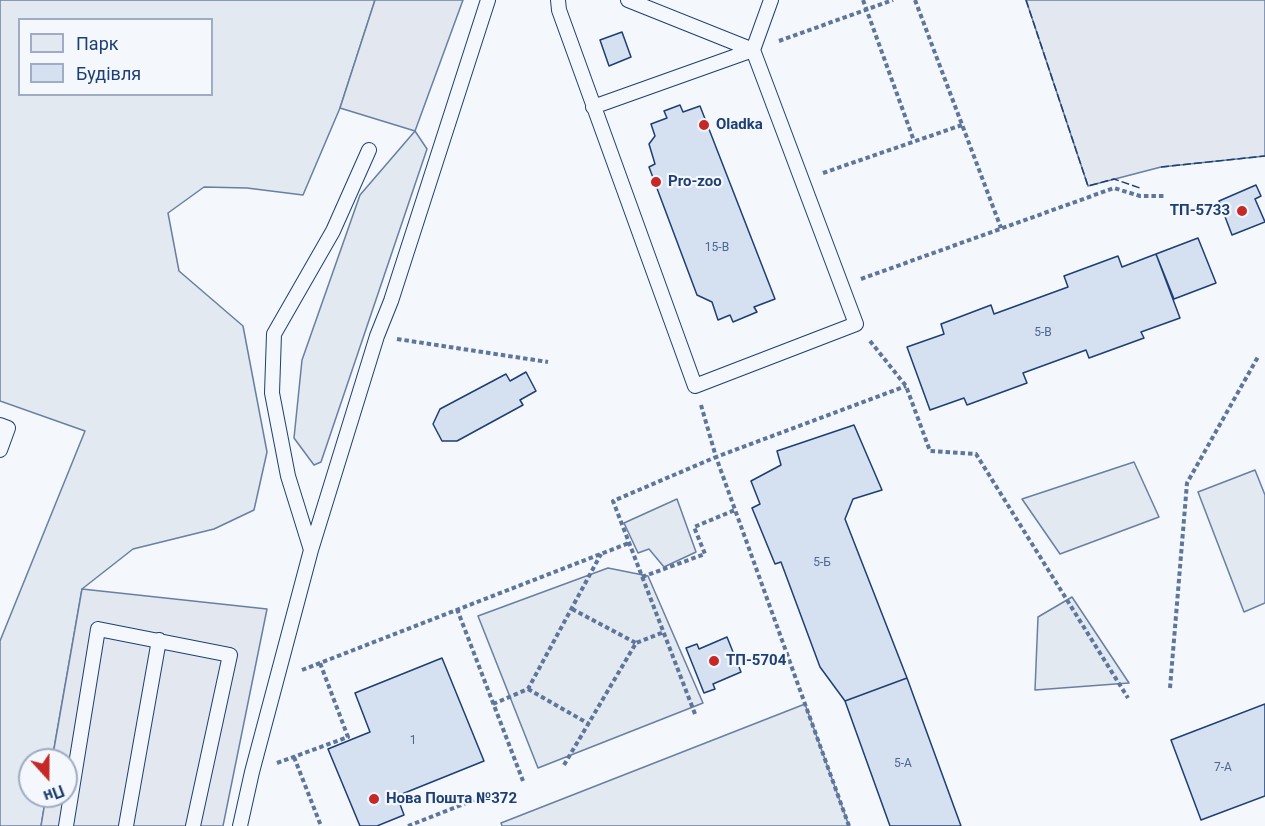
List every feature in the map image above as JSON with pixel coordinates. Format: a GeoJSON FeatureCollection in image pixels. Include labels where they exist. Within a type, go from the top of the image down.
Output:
{"type":"FeatureCollection","features":[{"type":"Feature","properties":{"kind":"lane"},"geometry":{"type":"LineString","coordinates":[[240,826],[252,772],[311,550],[377,336],[391,301],[488,0]]}},
{"type":"Feature","properties":{"kind":"lane"},"geometry":{"type":"LineString","coordinates":[[558,0],[559,10],[593,107],[695,386],[856,324],[753,50],[771,0]]}},
{"type":"Feature","properties":{"kind":"lane"},"geometry":{"type":"LineString","coordinates":[[628,0],[753,50]]}},
{"type":"Feature","properties":{"kind":"lane"},"geometry":{"type":"LineString","coordinates":[[593,107],[753,50]]}},
{"type":"Feature","properties":{"kind":"lane"},"geometry":{"type":"LineString","coordinates":[[311,550],[288,476],[272,393],[274,334],[333,231],[369,150]]}},
{"type":"Feature","properties":{"kind":"lane"},"geometry":{"type":"LineString","coordinates":[[0,425],[8,428],[0,450]]}},
{"type":"Feature","properties":{"kind":"lane"},"geometry":{"type":"LineString","coordinates":[[66,826],[98,629],[230,655],[194,826]]}},
{"type":"Feature","properties":{"kind":"lane"},"geometry":{"type":"LineString","coordinates":[[126,826],[159,640]]}},
{"type":"Feature","properties":{"kind":"path"},"geometry":{"type":"LineString","coordinates":[[863,0],[914,141]]}},
{"type":"Feature","properties":{"kind":"path"},"geometry":{"type":"LineString","coordinates":[[753,50],[893,0]]}},
{"type":"Feature","properties":{"kind":"path"},"geometry":{"type":"LineString","coordinates":[[915,0],[1001,228]]}},
{"type":"Feature","properties":{"kind":"path"},"geometry":{"type":"LineString","coordinates":[[802,180],[962,125]]}},
{"type":"Feature","properties":{"kind":"path"},"geometry":{"type":"LineString","coordinates":[[842,286],[1114,188],[1140,196],[1164,196]]}},
{"type":"Feature","properties":{"kind":"path"},"geometry":{"type":"LineString","coordinates":[[856,324],[906,386],[930,451],[976,454],[1128,698]]}},
{"type":"Feature","properties":{"kind":"path"},"geometry":{"type":"LineString","coordinates":[[377,336],[548,362]]}},
{"type":"Feature","properties":{"kind":"path"},"geometry":{"type":"LineString","coordinates":[[1170,688],[1187,483],[1259,355]]}},
{"type":"Feature","properties":{"kind":"path"},"geometry":{"type":"LineString","coordinates":[[695,386],[716,457],[849,826]]}},
{"type":"Feature","properties":{"kind":"path"},"geometry":{"type":"LineString","coordinates":[[695,714],[612,501],[716,457],[906,386]]}},
{"type":"Feature","properties":{"kind":"path"},"geometry":{"type":"LineString","coordinates":[[642,578],[705,554],[694,527],[735,510]]}},
{"type":"Feature","properties":{"kind":"path"},"geometry":{"type":"LineString","coordinates":[[277,680],[629,543]]}},
{"type":"Feature","properties":{"kind":"path"},"geometry":{"type":"LineString","coordinates":[[493,704],[528,689],[601,553]]}},
{"type":"Feature","properties":{"kind":"path"},"geometry":{"type":"LineString","coordinates":[[457,609],[522,781]]}},
{"type":"Feature","properties":{"kind":"path"},"geometry":{"type":"LineString","coordinates":[[572,609],[636,643]]}},
{"type":"Feature","properties":{"kind":"path"},"geometry":{"type":"LineString","coordinates":[[564,765],[636,643],[664,632]]}},
{"type":"Feature","properties":{"kind":"path"},"geometry":{"type":"LineString","coordinates":[[252,772],[348,737],[320,663]]}},
{"type":"Feature","properties":{"kind":"path"},"geometry":{"type":"LineString","coordinates":[[528,689],[589,724]]}},
{"type":"Feature","properties":{"kind":"path"},"geometry":{"type":"LineString","coordinates":[[294,757],[321,826]]}},
{"type":"Feature","properties":{"kind":"path"},"geometry":{"type":"LineString","coordinates":[[408,826],[474,800]]}},
{"type":"Feature","properties":{"kind":"green space"},"geometry":{"type":"Polygon","coordinates":[[[0,0],[375,0],[340,108],[303,195],[247,188],[204,187],[168,213],[179,271],[243,326],[267,452],[254,510],[214,529],[133,549],[82,589],[54,748],[18,748],[18,808],[44,808],[41,826],[0,826],[0,641],[85,431],[0,401],[0,0]]]}},
{"type":"Feature","properties":{"kind":"green space"},"geometry":{"type":"Polygon","coordinates":[[[415,131],[427,149],[321,462],[314,465],[294,438],[302,360],[360,195],[415,131]]]}},
{"type":"Feature","properties":{"kind":"green space"},"geometry":{"type":"Polygon","coordinates":[[[1134,462],[1159,517],[1060,554],[1022,499],[1134,462]]]}},
{"type":"Feature","properties":{"kind":"green space"},"geometry":{"type":"Polygon","coordinates":[[[1255,470],[1265,495],[1265,603],[1244,612],[1198,492],[1255,470]]]}},
{"type":"Feature","properties":{"kind":"green space"},"geometry":{"type":"Polygon","coordinates":[[[677,499],[696,552],[664,567],[649,549],[638,553],[624,523],[677,499]]]}},
{"type":"Feature","properties":{"kind":"green space"},"geometry":{"type":"Polygon","coordinates":[[[608,568],[648,576],[703,703],[538,768],[478,616],[608,568]]]}},
{"type":"Feature","properties":{"kind":"green space"},"geometry":{"type":"Polygon","coordinates":[[[1072,597],[1129,683],[1035,690],[1038,617],[1072,597]]]}},
{"type":"Feature","properties":{"kind":"green space"},"geometry":{"type":"Polygon","coordinates":[[[805,704],[849,826],[502,826],[501,823],[805,704]]]}},
{"type":"Feature","properties":{"kind":"shaded area"},"geometry":{"type":"Polygon","coordinates":[[[375,0],[463,0],[415,131],[340,108],[375,0]]]}},
{"type":"Feature","properties":{"kind":"shaded area"},"geometry":{"type":"Polygon","coordinates":[[[1026,0],[1265,0],[1265,156],[1161,167],[1088,186],[1026,0]]]}},
{"type":"Feature","properties":{"kind":"shaded area"},"geometry":{"type":"Polygon","coordinates":[[[82,589],[267,609],[223,826],[41,826],[44,808],[78,808],[78,748],[54,748],[82,589]]]}},
{"type":"Feature","properties":{"kind":"building"},"geometry":{"type":"Polygon","coordinates":[[[622,32],[631,57],[609,66],[600,40],[622,32]]]}},
{"type":"Feature","properties":{"kind":"building"},"geometry":{"type":"Polygon","coordinates":[[[680,105],[683,112],[700,106],[775,299],[754,307],[757,312],[733,322],[730,315],[718,320],[712,302],[697,295],[649,167],[655,164],[649,144],[655,136],[651,124],[667,118],[664,111],[680,105]]]}},
{"type":"Feature","properties":{"kind":"building","name":"ТП-5733"},"geometry":{"type":"Polygon","coordinates":[[[1256,185],[1261,196],[1255,199],[1265,222],[1232,235],[1219,201],[1256,185]]]}},
{"type":"Feature","properties":{"kind":"building"},"geometry":{"type":"Polygon","coordinates":[[[1198,238],[1216,283],[1174,299],[1156,254],[1198,238]]]}},
{"type":"Feature","properties":{"kind":"building"},"geometry":{"type":"Polygon","coordinates":[[[1156,254],[1180,318],[1141,332],[1144,338],[1089,358],[1086,350],[1023,373],[1027,383],[967,405],[964,398],[930,410],[907,347],[944,334],[941,324],[991,305],[994,314],[1068,287],[1064,276],[1118,256],[1122,267],[1156,254]]]}},
{"type":"Feature","properties":{"kind":"building"},"geometry":{"type":"Polygon","coordinates":[[[526,372],[536,391],[520,400],[523,405],[457,441],[442,441],[433,424],[440,409],[506,374],[510,381],[526,372]]]}},
{"type":"Feature","properties":{"kind":"building"},"geometry":{"type":"Polygon","coordinates":[[[854,425],[882,490],[853,499],[845,519],[907,678],[845,701],[820,667],[781,562],[775,564],[752,508],[760,504],[751,481],[781,465],[777,451],[854,425]]]}},
{"type":"Feature","properties":{"kind":"building","name":"ТП-5704"},"geometry":{"type":"Polygon","coordinates":[[[727,637],[741,672],[713,684],[715,689],[704,693],[686,648],[697,644],[699,649],[727,637]]]}},
{"type":"Feature","properties":{"kind":"building"},"geometry":{"type":"Polygon","coordinates":[[[442,658],[484,761],[397,796],[404,815],[377,826],[360,826],[328,749],[370,732],[355,693],[442,658]]]}},
{"type":"Feature","properties":{"kind":"building"},"geometry":{"type":"Polygon","coordinates":[[[907,678],[961,826],[890,826],[845,701],[907,678]]]}},
{"type":"Feature","properties":{"kind":"building"},"geometry":{"type":"Polygon","coordinates":[[[1265,704],[1265,796],[1201,820],[1171,740],[1265,704]]]}},
{"type":"Feature","properties":{"kind":"fence"},"geometry":{"type":"LineString","coordinates":[[1026,0],[1088,186],[1114,179],[1140,188]]}},
{"type":"Feature","properties":{"kind":"fence"},"geometry":{"type":"LineString","coordinates":[[1161,167],[1265,156]]}},
{"type":"Feature","properties":{"kind":"place","name":"Oladka"},"geometry":{"type":"Point","coordinates":[704,125]}},
{"type":"Feature","properties":{"kind":"place","name":"Pro-zoo"},"geometry":{"type":"Point","coordinates":[656,182]}},
{"type":"Feature","properties":{"kind":"place","name":"ТП-5733"},"geometry":{"type":"Point","coordinates":[1242,211]}},
{"type":"Feature","properties":{"kind":"place","name":"ТП-5704"},"geometry":{"type":"Point","coordinates":[714,661]}},
{"type":"Feature","properties":{"kind":"place","name":"Нова Пошта №372"},"geometry":{"type":"Point","coordinates":[374,799]}}]}
